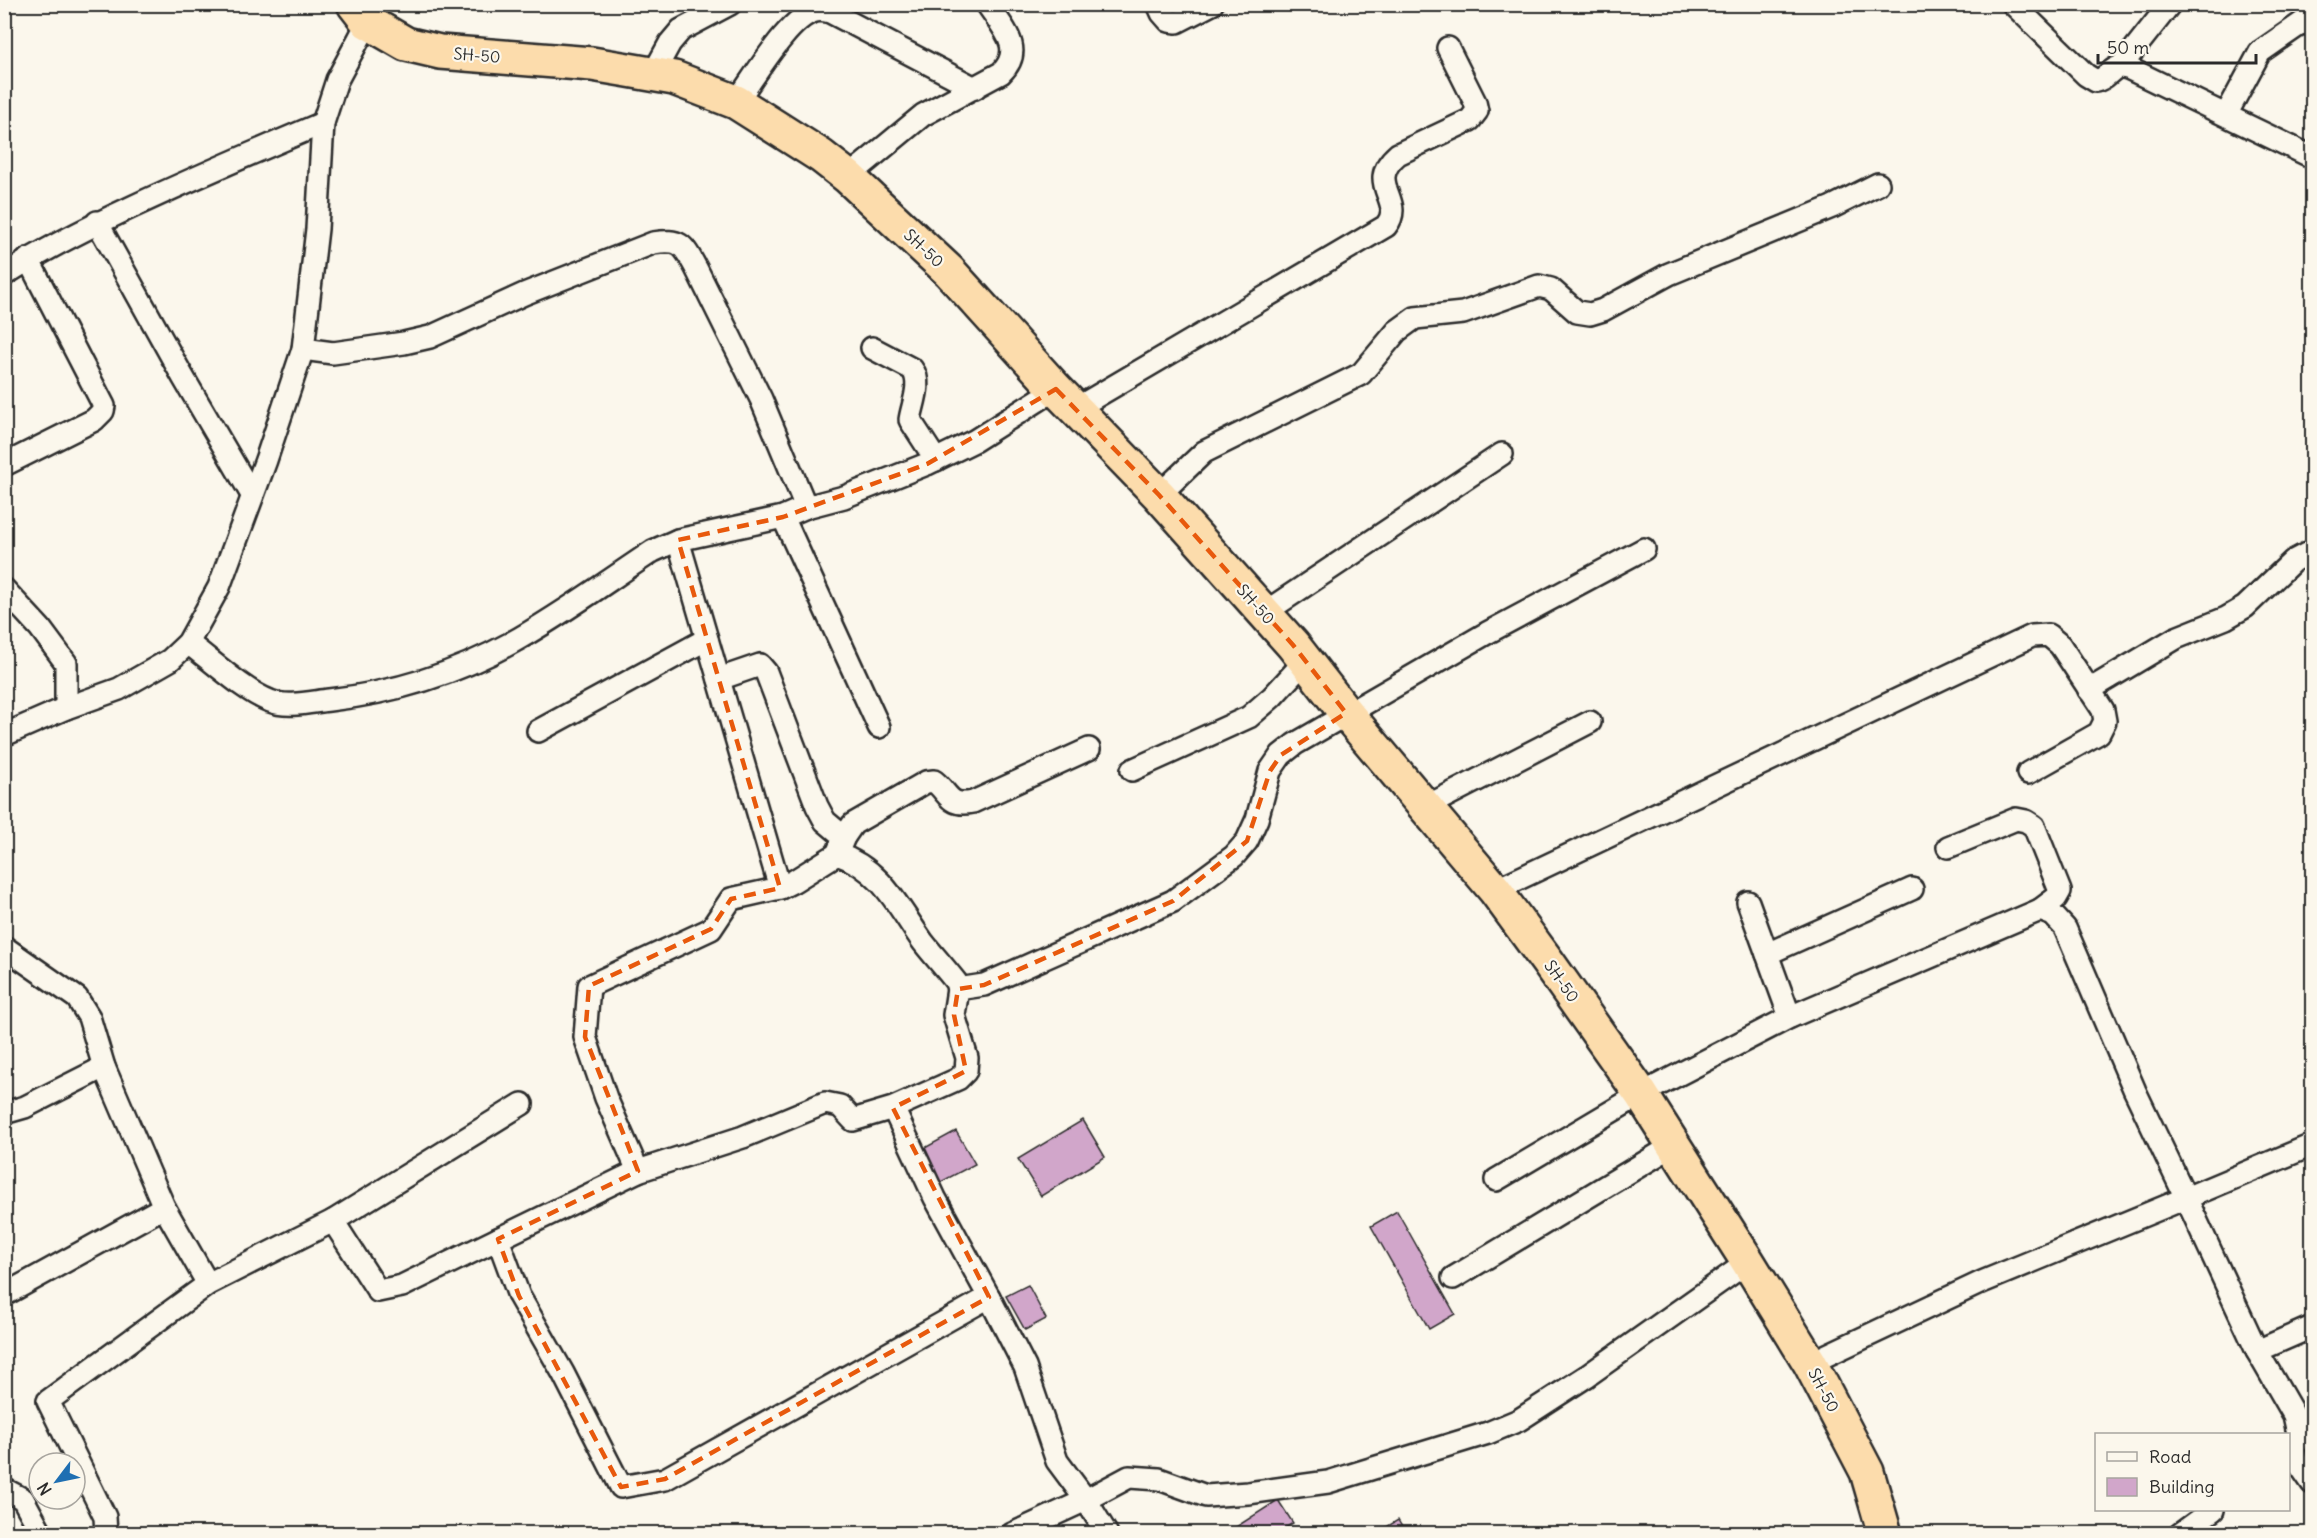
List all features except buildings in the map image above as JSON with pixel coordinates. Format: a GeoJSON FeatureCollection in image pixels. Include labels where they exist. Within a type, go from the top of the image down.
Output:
{"type":"FeatureCollection","features":[{"type":"Feature","properties":{"kind":"highway","name":"SH-50"},"geometry":{"type":"LineString","coordinates":[[361,13],[406,44],[440,52],[592,64],[652,74],[674,78],[736,102],[821,156],[848,177],[949,271],[1066,399],[1159,495],[1264,613],[1495,890],[1641,1094],[1810,1363],[1867,1472],[1880,1532]]}},
{"type":"Feature","properties":{"kind":"street"},"geometry":{"type":"LineString","coordinates":[[652,74],[670,43],[681,30],[730,4]]}},
{"type":"Feature","properties":{"kind":"street"},"geometry":{"type":"LineString","coordinates":[[848,177],[923,115],[1001,73],[1010,65],[1013,55],[1011,40],[987,4]]}},
{"type":"Feature","properties":{"kind":"street"},"geometry":{"type":"LineString","coordinates":[[1158,4],[1169,21],[1178,22],[1212,4]]}},
{"type":"Feature","properties":{"kind":"street"},"geometry":{"type":"LineString","coordinates":[[2013,4],[2086,75],[2096,81],[2104,79],[2113,69],[2121,66],[2170,4]]}},
{"type":"Feature","properties":{"kind":"street"},"geometry":{"type":"LineString","coordinates":[[736,102],[789,28],[804,16],[817,10],[831,12],[975,87]]}},
{"type":"Feature","properties":{"kind":"street"},"geometry":{"type":"LineString","coordinates":[[4,735],[119,688],[170,660],[188,643],[219,587],[266,460],[303,349],[317,229],[323,123],[361,13]]}},
{"type":"Feature","properties":{"kind":"street"},"geometry":{"type":"LineString","coordinates":[[2226,116],[2260,52],[2313,16]]}},
{"type":"Feature","properties":{"kind":"street"},"geometry":{"type":"LineString","coordinates":[[188,643],[252,691],[280,704],[372,695],[446,673],[510,644],[653,551],[678,540],[783,516],[844,497],[936,460],[1066,399],[1386,226],[1390,220],[1392,208],[1385,185],[1384,171],[1389,162],[1398,154],[1470,120],[1477,111],[1475,102],[1448,48]]}},
{"type":"Feature","properties":{"kind":"street"},"geometry":{"type":"LineString","coordinates":[[2121,66],[2313,157]]}},
{"type":"Feature","properties":{"kind":"street"},"geometry":{"type":"LineString","coordinates":[[4,275],[97,222],[194,177],[323,123]]}},
{"type":"Feature","properties":{"kind":"street"},"geometry":{"type":"LineString","coordinates":[[1159,495],[1204,452],[1361,374],[1397,331],[1415,318],[1462,313],[1539,286],[1551,289],[1577,312],[1590,315],[1669,274],[1832,207],[1878,184]]}},
{"type":"Feature","properties":{"kind":"street"},"geometry":{"type":"LineString","coordinates":[[97,222],[252,495]]}},
{"type":"Feature","properties":{"kind":"street"},"geometry":{"type":"LineString","coordinates":[[303,349],[333,353],[430,337],[524,294],[653,243],[669,241],[678,243],[685,248],[696,268],[761,399],[806,507]]}},
{"type":"Feature","properties":{"kind":"street"},"geometry":{"type":"LineString","coordinates":[[4,465],[94,420],[103,411],[104,406],[28,260]]}},
{"type":"Feature","properties":{"kind":"street"},"geometry":{"type":"LineString","coordinates":[[872,348],[912,369],[916,375],[918,381],[910,420],[936,460]]}},
{"type":"Feature","properties":{"kind":"street"},"geometry":{"type":"LineString","coordinates":[[1264,613],[1502,454]]}},
{"type":"Feature","properties":{"kind":"street"},"geometry":{"type":"LineString","coordinates":[[783,516],[879,727]]}},
{"type":"Feature","properties":{"kind":"street"},"geometry":{"type":"LineString","coordinates":[[678,540],[780,888]]}},
{"type":"Feature","properties":{"kind":"street"},"geometry":{"type":"LineString","coordinates":[[958,989],[984,985],[1173,901],[1234,856],[1247,841],[1257,819],[1270,771],[1281,755],[1295,744],[1346,712],[1644,549]]}},
{"type":"Feature","properties":{"kind":"street"},"geometry":{"type":"LineString","coordinates":[[2089,690],[2176,638],[2226,618],[2245,607],[2293,561],[2313,551]]}},
{"type":"Feature","properties":{"kind":"street"},"geometry":{"type":"LineString","coordinates":[[4,589],[40,628],[66,663],[66,708]]}},
{"type":"Feature","properties":{"kind":"street"},"geometry":{"type":"LineString","coordinates":[[1495,890],[2032,636],[2048,635],[2060,645],[2103,710],[2105,721],[2099,733],[2028,773]]}},
{"type":"Feature","properties":{"kind":"street"},"geometry":{"type":"LineString","coordinates":[[537,731],[707,639]]}},
{"type":"Feature","properties":{"kind":"street"},"geometry":{"type":"LineString","coordinates":[[1132,770],[1250,717],[1272,698],[1305,661]]}},
{"type":"Feature","properties":{"kind":"street"},"geometry":{"type":"LineString","coordinates":[[333,1221],[378,1291],[402,1286],[638,1171],[743,1137],[825,1103],[840,1106],[853,1120],[893,1108],[958,1079],[966,1071],[967,1058],[954,1015],[958,989],[956,982],[923,942],[889,890],[879,879],[846,856],[817,806],[766,672],[760,665],[719,679]]}},
{"type":"Feature","properties":{"kind":"street"},"geometry":{"type":"LineString","coordinates":[[1425,807],[1590,722]]}},
{"type":"Feature","properties":{"kind":"street"},"geometry":{"type":"LineString","coordinates":[[638,1171],[606,1098],[585,1037],[589,986],[711,929],[731,899],[780,888],[840,845],[853,824],[861,818],[926,782],[934,782],[951,801],[962,804],[973,802],[1089,749]]}},
{"type":"Feature","properties":{"kind":"street"},"geometry":{"type":"LineString","coordinates":[[1496,1180],[1641,1094],[1790,1017],[2040,910],[2060,891],[2034,826],[2026,820],[2016,819],[1948,847]]}},
{"type":"Feature","properties":{"kind":"street"},"geometry":{"type":"LineString","coordinates":[[1767,954],[1912,889]]}},
{"type":"Feature","properties":{"kind":"street"},"geometry":{"type":"LineString","coordinates":[[1748,902],[1790,1017]]}},
{"type":"Feature","properties":{"kind":"street"},"geometry":{"type":"LineString","coordinates":[[2040,910],[2053,915],[2065,928],[2135,1091],[2257,1351],[2294,1415],[2298,1443],[2296,1460],[2313,1483]]}},
{"type":"Feature","properties":{"kind":"street"},"geometry":{"type":"LineString","coordinates":[[4,947],[77,998],[89,1017],[104,1067],[164,1207],[208,1284]]}},
{"type":"Feature","properties":{"kind":"street"},"geometry":{"type":"LineString","coordinates":[[4,1113],[25,1107],[104,1067]]}},
{"type":"Feature","properties":{"kind":"street"},"geometry":{"type":"LineString","coordinates":[[106,1533],[105,1517],[48,1401],[208,1284],[333,1221],[522,1104]]}},
{"type":"Feature","properties":{"kind":"street"},"geometry":{"type":"LineString","coordinates":[[893,1108],[935,1198],[1025,1367],[1057,1461],[1107,1533]]}},
{"type":"Feature","properties":{"kind":"street"},"geometry":{"type":"LineString","coordinates":[[1454,1278],[1674,1145]]}},
{"type":"Feature","properties":{"kind":"street"},"geometry":{"type":"LineString","coordinates":[[1810,1363],[1982,1282],[2313,1145]]}},
{"type":"Feature","properties":{"kind":"street"},"geometry":{"type":"LineString","coordinates":[[4,1295],[164,1207]]}},
{"type":"Feature","properties":{"kind":"street"},"geometry":{"type":"LineString","coordinates":[[498,1239],[519,1296],[563,1373],[621,1487],[665,1479],[989,1297]]}},
{"type":"Feature","properties":{"kind":"street"},"geometry":{"type":"LineString","coordinates":[[1012,1533],[1086,1500],[1129,1477],[1144,1476],[1159,1479],[1206,1496],[1248,1493],[1328,1482],[1488,1433],[1519,1420],[1587,1376],[1748,1262]]}},
{"type":"Feature","properties":{"kind":"street"},"geometry":{"type":"LineString","coordinates":[[2257,1351],[2313,1327]]}},
{"type":"Feature","properties":{"kind":"street"},"geometry":{"type":"LineString","coordinates":[[4,1489],[22,1499],[42,1533]]}},
{"type":"Feature","properties":{"kind":"street"},"geometry":{"type":"LineString","coordinates":[[2180,1533],[2210,1511]]}},
{"type":"Feature","properties":{"kind":"highlighted area"},"geometry":{"type":"Polygon","coordinates":[[[1056,389],[1159,495],[1293,645],[1346,713],[1281,755],[1270,771],[1247,841],[1173,901],[984,985],[958,989],[954,1015],[966,1071],[893,1108],[989,1297],[665,1479],[621,1487],[519,1296],[498,1239],[638,1171],[585,1037],[589,986],[711,929],[731,899],[780,888],[678,540],[783,517],[927,464],[1056,389]]]}}]}
